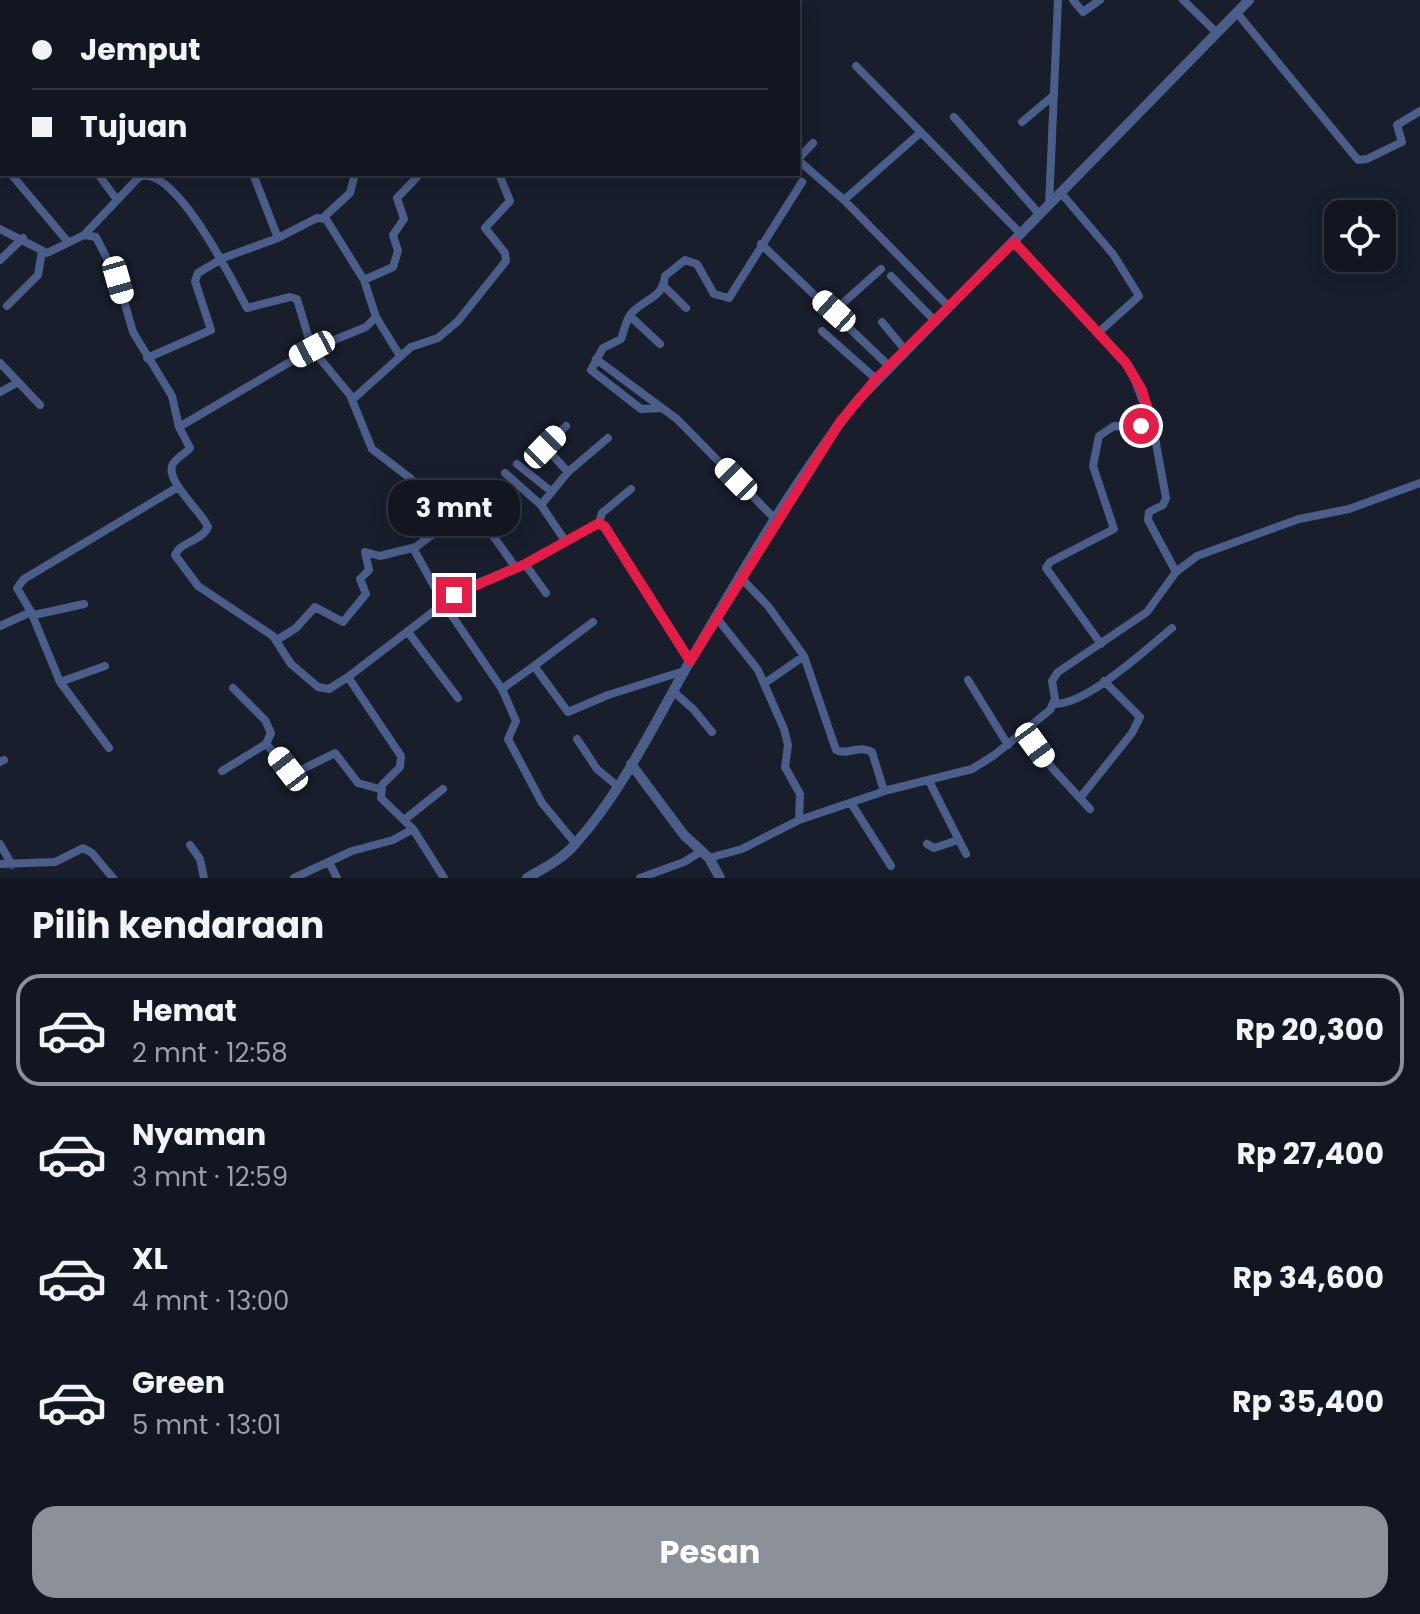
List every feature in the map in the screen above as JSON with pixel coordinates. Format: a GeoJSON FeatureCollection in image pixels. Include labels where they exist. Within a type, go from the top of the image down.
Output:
{"type":"FeatureCollection","features":[{"type":"Feature","properties":{"kind":"street"},"geometry":{"type":"LineString","coordinates":[[1049,205],[1058,0]]}},
{"type":"Feature","properties":{"kind":"street"},"geometry":{"type":"LineString","coordinates":[[1073,0],[1083,12],[1100,0]]}},
{"type":"Feature","properties":{"kind":"street"},"geometry":{"type":"LineString","coordinates":[[1183,0],[1217,33]]}},
{"type":"Feature","properties":{"kind":"street"},"geometry":{"type":"LineString","coordinates":[[527,878],[547,873],[576,844],[631,764],[716,617],[831,434],[876,379],[948,306],[1018,242],[1049,205],[1249,0]]}},
{"type":"Feature","properties":{"kind":"street"},"geometry":{"type":"LineString","coordinates":[[1237,13],[1358,160],[1367,159],[1402,142],[1397,125],[1420,111]]}},
{"type":"Feature","properties":{"kind":"street"},"geometry":{"type":"LineString","coordinates":[[856,66],[1130,368],[1153,427],[1166,498],[1163,505],[1149,512],[1148,520],[1176,572]]}},
{"type":"Feature","properties":{"kind":"street"},"geometry":{"type":"LineString","coordinates":[[1022,122],[1054,95]]}},
{"type":"Feature","properties":{"kind":"street"},"geometry":{"type":"LineString","coordinates":[[954,117],[1040,215]]}},
{"type":"Feature","properties":{"kind":"street"},"geometry":{"type":"LineString","coordinates":[[844,200],[920,133]]}},
{"type":"Feature","properties":{"kind":"street"},"geometry":{"type":"LineString","coordinates":[[800,158],[813,143]]}},
{"type":"Feature","properties":{"kind":"street"},"geometry":{"type":"LineString","coordinates":[[800,162],[844,200],[948,306]]}},
{"type":"Feature","properties":{"kind":"street"},"geometry":{"type":"LineString","coordinates":[[13,176],[68,242]]}},
{"type":"Feature","properties":{"kind":"street"},"geometry":{"type":"LineString","coordinates":[[99,176],[117,200]]}},
{"type":"Feature","properties":{"kind":"street"},"geometry":{"type":"LineString","coordinates":[[0,229],[23,238],[47,253],[84,235],[142,176]]}},
{"type":"Feature","properties":{"kind":"street"},"geometry":{"type":"LineString","coordinates":[[149,176],[163,182],[182,202],[223,258],[247,308],[290,297],[297,299],[312,349],[352,400],[372,449],[410,478],[449,522]]}},
{"type":"Feature","properties":{"kind":"street"},"geometry":{"type":"LineString","coordinates":[[254,176],[278,238]]}},
{"type":"Feature","properties":{"kind":"street"},"geometry":{"type":"LineString","coordinates":[[147,358],[211,330],[195,281],[198,273],[223,258],[324,217],[350,193],[354,176]]}},
{"type":"Feature","properties":{"kind":"street"},"geometry":{"type":"LineString","coordinates":[[364,280],[393,267],[398,251],[392,236],[404,219],[397,198],[418,176]]}},
{"type":"Feature","properties":{"kind":"street"},"geometry":{"type":"LineString","coordinates":[[352,400],[411,347],[438,338],[458,321],[506,261],[507,256],[485,228],[510,201],[500,176]]}},
{"type":"Feature","properties":{"kind":"street"},"geometry":{"type":"LineString","coordinates":[[662,408],[641,409],[595,377],[591,370],[596,359],[607,345],[621,339],[630,316],[638,307],[650,302],[664,286],[665,276],[690,260],[697,264],[714,294],[726,299],[802,182]]}},
{"type":"Feature","properties":{"kind":"street"},"geometry":{"type":"LineString","coordinates":[[1061,193],[1113,254],[1139,296],[1098,333]]}},
{"type":"Feature","properties":{"kind":"street"},"geometry":{"type":"LineString","coordinates":[[324,217],[343,242],[364,280],[376,317],[400,356]]}},
{"type":"Feature","properties":{"kind":"street"},"geometry":{"type":"LineString","coordinates":[[84,235],[96,237],[118,280],[126,317],[147,358],[172,396],[179,427],[190,448],[172,467],[178,487],[208,527],[204,535],[178,548],[175,555],[190,578],[277,640],[286,660],[318,687],[329,689],[348,677],[468,586],[525,564],[599,523],[602,513],[631,489]]}},
{"type":"Feature","properties":{"kind":"street"},"geometry":{"type":"LineString","coordinates":[[0,260],[23,238]]}},
{"type":"Feature","properties":{"kind":"street"},"geometry":{"type":"LineString","coordinates":[[761,244],[889,366]]}},
{"type":"Feature","properties":{"kind":"street"},"geometry":{"type":"LineString","coordinates":[[7,306],[41,271],[42,251]]}},
{"type":"Feature","properties":{"kind":"street"},"geometry":{"type":"LineString","coordinates":[[834,311],[881,269]]}},
{"type":"Feature","properties":{"kind":"street"},"geometry":{"type":"LineString","coordinates":[[891,276],[934,320]]}},
{"type":"Feature","properties":{"kind":"street"},"geometry":{"type":"LineString","coordinates":[[664,286],[686,308]]}},
{"type":"Feature","properties":{"kind":"street"},"geometry":{"type":"LineString","coordinates":[[630,316],[660,344]]}},
{"type":"Feature","properties":{"kind":"street"},"geometry":{"type":"LineString","coordinates":[[179,427],[312,349],[366,327],[376,317]]}},
{"type":"Feature","properties":{"kind":"street"},"geometry":{"type":"LineString","coordinates":[[882,322],[905,350]]}},
{"type":"Feature","properties":{"kind":"street"},"geometry":{"type":"LineString","coordinates":[[822,331],[876,379]]}},
{"type":"Feature","properties":{"kind":"street"},"geometry":{"type":"LineString","coordinates":[[596,359],[662,408],[776,520]]}},
{"type":"Feature","properties":{"kind":"street"},"geometry":{"type":"LineString","coordinates":[[0,363],[40,405]]}},
{"type":"Feature","properties":{"kind":"street"},"geometry":{"type":"LineString","coordinates":[[0,392],[17,383]]}},
{"type":"Feature","properties":{"kind":"street"},"geometry":{"type":"LineString","coordinates":[[566,426],[545,447],[568,472]]}},
{"type":"Feature","properties":{"kind":"street"},"geometry":{"type":"LineString","coordinates":[[1101,644],[1046,568],[1050,562],[1114,529],[1093,466],[1099,436],[1111,427],[1153,427]]}},
{"type":"Feature","properties":{"kind":"street"},"geometry":{"type":"LineString","coordinates":[[541,505],[568,472],[608,438]]}},
{"type":"Feature","properties":{"kind":"street"},"geometry":{"type":"LineString","coordinates":[[517,464],[552,492]]}},
{"type":"Feature","properties":{"kind":"street"},"geometry":{"type":"LineString","coordinates":[[505,473],[541,505],[566,542]]}},
{"type":"Feature","properties":{"kind":"street"},"geometry":{"type":"LineString","coordinates":[[640,878],[704,855],[742,849],[799,820],[884,791],[972,769],[1008,745],[1053,704],[1054,677],[1147,612],[1176,572],[1207,552],[1299,519],[1372,502],[1420,483]]}},
{"type":"Feature","properties":{"kind":"street"},"geometry":{"type":"LineString","coordinates":[[109,748],[60,682],[32,614],[17,588],[24,579],[178,487]]}},
{"type":"Feature","properties":{"kind":"street"},"geometry":{"type":"LineString","coordinates":[[277,640],[296,628],[315,607],[338,622],[345,620],[366,594],[360,581],[369,570],[365,552],[380,556],[413,548],[473,505],[516,568]]}},
{"type":"Feature","properties":{"kind":"street"},"geometry":{"type":"LineString","coordinates":[[599,523],[605,527],[687,666]]}},
{"type":"Feature","properties":{"kind":"street"},"geometry":{"type":"LineString","coordinates":[[413,548],[444,604],[502,689],[516,721],[508,739],[526,775],[543,805],[576,844]]}},
{"type":"Feature","properties":{"kind":"street"},"geometry":{"type":"LineString","coordinates":[[525,564],[546,593]]}},
{"type":"Feature","properties":{"kind":"street"},"geometry":{"type":"LineString","coordinates":[[741,578],[768,606],[804,656],[836,750],[843,753],[862,748],[872,752],[884,791]]}},
{"type":"Feature","properties":{"kind":"street"},"geometry":{"type":"LineString","coordinates":[[0,626],[32,614],[84,604]]}},
{"type":"Feature","properties":{"kind":"street"},"geometry":{"type":"LineString","coordinates":[[716,617],[765,683],[788,740],[785,767],[800,794],[799,820]]}},
{"type":"Feature","properties":{"kind":"street"},"geometry":{"type":"LineString","coordinates":[[502,689],[593,622]]}},
{"type":"Feature","properties":{"kind":"street"},"geometry":{"type":"LineString","coordinates":[[1053,704],[1063,704],[1104,681],[1172,628]]}},
{"type":"Feature","properties":{"kind":"street"},"geometry":{"type":"LineString","coordinates":[[408,632],[458,698]]}},
{"type":"Feature","properties":{"kind":"street"},"geometry":{"type":"LineString","coordinates":[[765,683],[804,656]]}},
{"type":"Feature","properties":{"kind":"street"},"geometry":{"type":"LineString","coordinates":[[60,682],[105,666]]}},
{"type":"Feature","properties":{"kind":"street"},"geometry":{"type":"LineString","coordinates":[[534,666],[568,712],[687,666]]}},
{"type":"Feature","properties":{"kind":"street"},"geometry":{"type":"LineString","coordinates":[[348,677],[401,756],[400,767],[380,789]]}},
{"type":"Feature","properties":{"kind":"street"},"geometry":{"type":"LineString","coordinates":[[968,680],[1008,745]]}},
{"type":"Feature","properties":{"kind":"street"},"geometry":{"type":"LineString","coordinates":[[1080,798],[1132,733],[1140,717],[1104,681]]}},
{"type":"Feature","properties":{"kind":"street"},"geometry":{"type":"LineString","coordinates":[[222,771],[266,744],[271,733],[265,720],[233,688]]}},
{"type":"Feature","properties":{"kind":"street"},"geometry":{"type":"LineString","coordinates":[[674,692],[712,732]]}},
{"type":"Feature","properties":{"kind":"street"},"geometry":{"type":"LineString","coordinates":[[1025,731],[1090,809]]}},
{"type":"Feature","properties":{"kind":"street"},"geometry":{"type":"LineString","coordinates":[[577,739],[592,764],[616,785]]}},
{"type":"Feature","properties":{"kind":"street"},"geometry":{"type":"LineString","coordinates":[[266,744],[293,774],[335,753],[358,783],[380,789]]}},
{"type":"Feature","properties":{"kind":"street"},"geometry":{"type":"LineString","coordinates":[[631,764],[720,878]]}},
{"type":"Feature","properties":{"kind":"street"},"geometry":{"type":"LineString","coordinates":[[929,781],[966,854]]}},
{"type":"Feature","properties":{"kind":"street"},"geometry":{"type":"LineString","coordinates":[[380,789],[384,802],[408,824],[444,878]]}},
{"type":"Feature","properties":{"kind":"street"},"geometry":{"type":"LineString","coordinates":[[294,878],[408,824],[443,789]]}},
{"type":"Feature","properties":{"kind":"street"},"geometry":{"type":"LineString","coordinates":[[851,803],[891,866]]}},
{"type":"Feature","properties":{"kind":"street"},"geometry":{"type":"LineString","coordinates":[[927,844],[937,847],[958,840]]}},
{"type":"Feature","properties":{"kind":"street"},"geometry":{"type":"LineString","coordinates":[[0,844],[12,865]]}},
{"type":"Feature","properties":{"kind":"street"},"geometry":{"type":"LineString","coordinates":[[190,845],[200,859],[204,878]]}},
{"type":"Feature","properties":{"kind":"street"},"geometry":{"type":"LineString","coordinates":[[0,864],[55,862],[83,848],[92,853],[113,878]]}},
{"type":"Feature","properties":{"kind":"street"},"geometry":{"type":"LineString","coordinates":[[329,862],[337,878]]}},
{"type":"Feature","properties":{"kind":"route"},"geometry":{"type":"LineString","coordinates":[[454,595],[468,586],[525,564],[599,523],[605,527],[690,661],[840,422],[876,379],[1014,242],[1130,368],[1142,390],[1153,427],[1141,426]]}}]}
